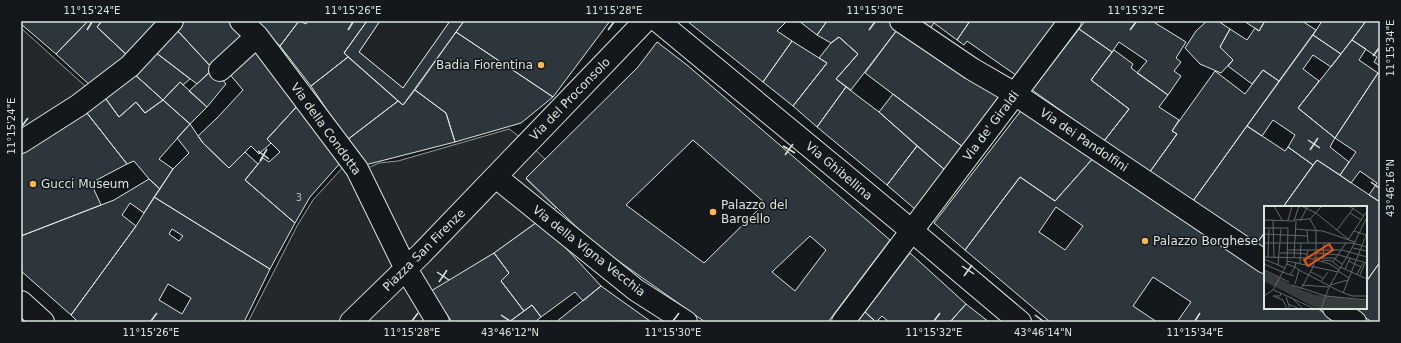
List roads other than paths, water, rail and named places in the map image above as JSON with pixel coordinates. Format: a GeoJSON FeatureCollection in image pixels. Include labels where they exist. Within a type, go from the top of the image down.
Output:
{"type":"FeatureCollection","features":[{"type":"Feature","properties":{"kind":"street"},"geometry":{"type":"LineString","coordinates":[[21,142],[78,105],[130,66],[172,21]]}},
{"type":"Feature","properties":{"kind":"street","name":"Via della Condotta"},"geometry":{"type":"LineString","coordinates":[[241,21],[257,36],[357,169],[406,270],[438,322]]}},
{"type":"Feature","properties":{"kind":"street","name":"Via del Proconsolo"},"geometry":{"type":"LineString","coordinates":[[496,177],[527,142],[645,21]]}},
{"type":"Feature","properties":{"kind":"street","name":"Via Ghibellina"},"geometry":{"type":"LineString","coordinates":[[658,21],[1020,322]]}},
{"type":"Feature","properties":{"kind":"street","name":"Via dei Pandolfini"},"geometry":{"type":"LineString","coordinates":[[901,21],[972,69],[1015,94],[1264,261]]}},
{"type":"Feature","properties":{"kind":"street","name":"Via de' Giraldi"},"geometry":{"type":"LineString","coordinates":[[843,322],[1070,21]]}},
{"type":"Feature","properties":{"kind":"street"},"geometry":{"type":"LineString","coordinates":[[220,70],[257,36]]}},
{"type":"Feature","properties":{"kind":"street","name":"Piazza San Firenze"},"geometry":{"type":"LineString","coordinates":[[351,322],[406,270],[496,177]]}},
{"type":"Feature","properties":{"kind":"street","name":"Via della Vigna Vecchia"},"geometry":{"type":"LineString","coordinates":[[496,177],[636,290],[686,322]]}},
{"type":"Feature","properties":{"kind":"street"},"geometry":{"type":"LineString","coordinates":[[21,302],[43,322]]}},
{"type":"Feature","properties":{"kind":"street"},"geometry":{"type":"LineString","coordinates":[[1336,309],[1355,322]]}},
{"type":"Feature","properties":{"kind":"place","name":"Badia Fiorentina"},"geometry":{"type":"Point","coordinates":[541,65]}},
{"type":"Feature","properties":{"kind":"place","name":"Gucci Museum"},"geometry":{"type":"Point","coordinates":[33,184]}},
{"type":"Feature","properties":{"kind":"place","name":"Palazzo del Bargello"},"geometry":{"type":"Point","coordinates":[713,212]}},
{"type":"Feature","properties":{"kind":"place","name":"Palazzo Borghese"},"geometry":{"type":"Point","coordinates":[1145,241]}}]}
